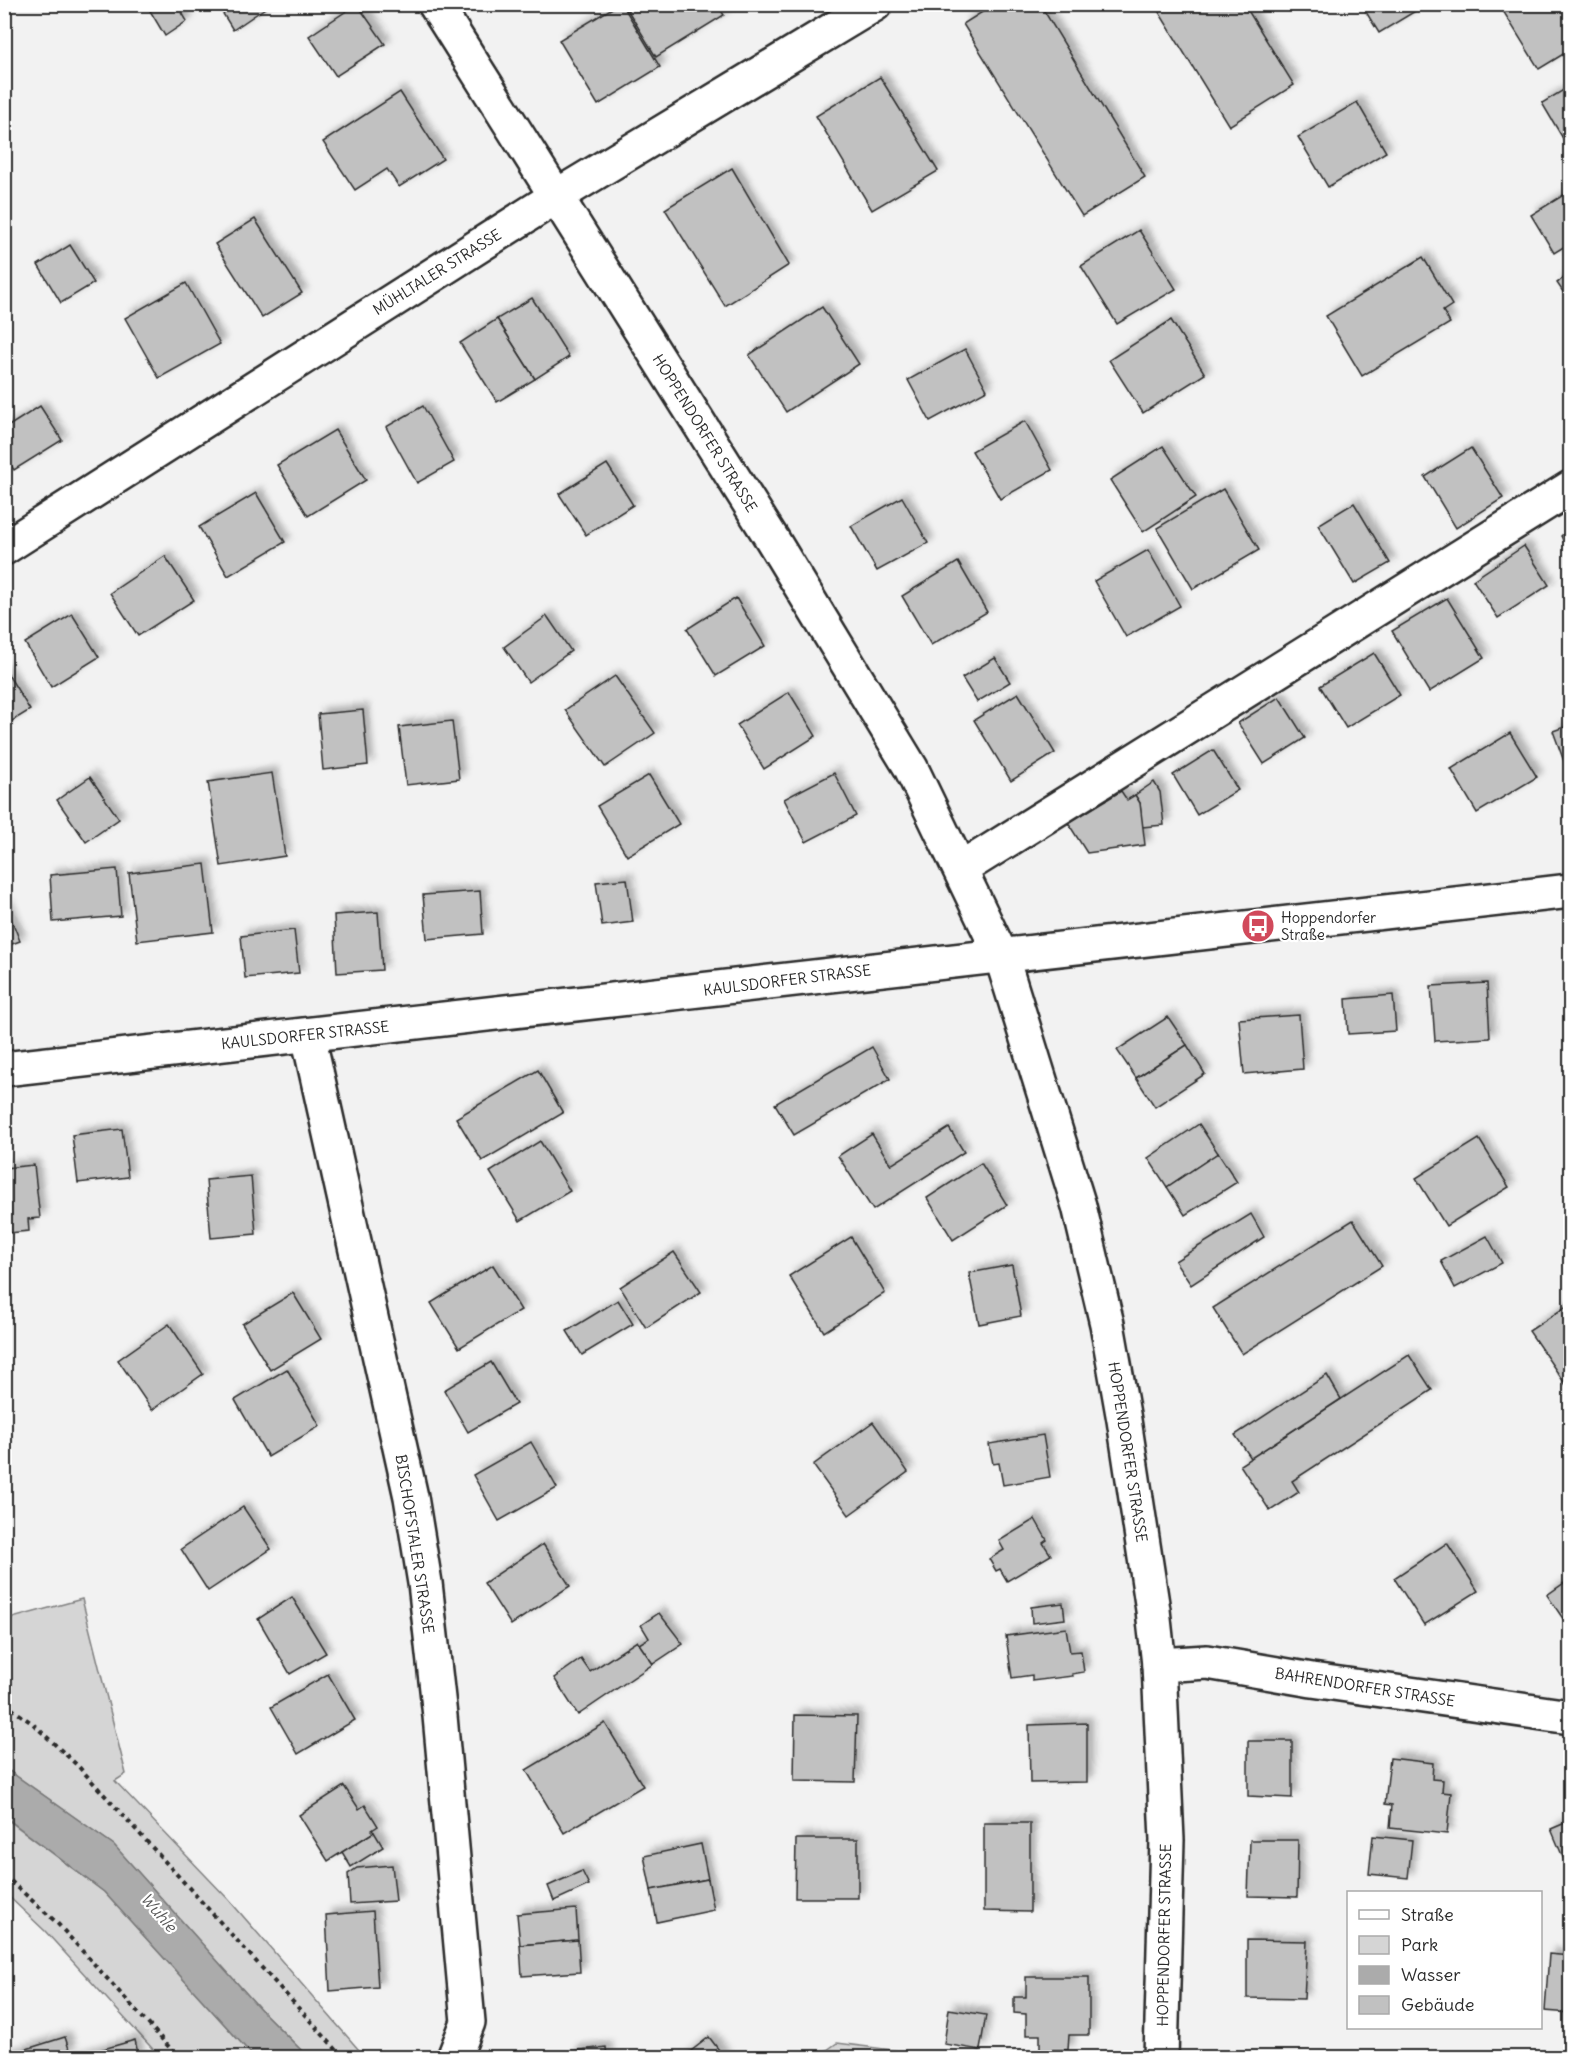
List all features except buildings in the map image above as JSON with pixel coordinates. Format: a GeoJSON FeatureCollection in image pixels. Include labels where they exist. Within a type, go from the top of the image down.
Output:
{"type":"FeatureCollection","features":[{"type":"Feature","properties":{"kind":"street","name":"HOPPENDORFER STRASSE"},"geometry":{"type":"LineString","coordinates":[[435,4],[778,549],[911,768],[1001,955],[1079,1206],[1107,1324],[1153,1610],[1159,1665],[1167,1840],[1161,2058]]}},
{"type":"Feature","properties":{"kind":"street","name":"MÜHLTALER STRASSE"},"geometry":{"type":"LineString","coordinates":[[4,548],[557,196],[874,4]]}},
{"type":"Feature","properties":{"kind":"street"},"geometry":{"type":"LineString","coordinates":[[961,869],[1570,488]]}},
{"type":"Feature","properties":{"kind":"street","name":"KAULSDORFER STRASSE"},"geometry":{"type":"LineString","coordinates":[[4,1069],[1570,891]]}},
{"type":"Feature","properties":{"kind":"street","name":"BISCHOFSTALER STRASSE"},"geometry":{"type":"LineString","coordinates":[[308,1035],[411,1497],[425,1583],[440,1716],[468,2022],[454,2058]]}},
{"type":"Feature","properties":{"kind":"street","name":"BAHRENDORFER STRASSE"},"geometry":{"type":"LineString","coordinates":[[1159,1665],[1207,1662],[1359,1687],[1570,1717]]}},
{"type":"Feature","properties":{"kind":"path"},"geometry":{"type":"LineString","coordinates":[[4,1703],[33,1724],[78,1766],[344,2058]]}},
{"type":"Feature","properties":{"kind":"path"},"geometry":{"type":"LineString","coordinates":[[4,1875],[57,1923],[179,2058]]}},
{"type":"Feature","properties":{"kind":"green space"},"geometry":{"type":"Polygon","coordinates":[[[82,1599],[126,1774],[115,1781],[229,1900],[365,2057],[308,2057],[262,2011],[114,1845],[5,1768],[5,1620],[82,1599]]]}},
{"type":"Feature","properties":{"kind":"green space"},"geometry":{"type":"Polygon","coordinates":[[[4,1817],[104,1892],[254,2057],[160,2057],[45,1931],[5,1893],[4,1817]]]}},
{"type":"Feature","properties":{"kind":"green space"},"geometry":{"type":"Polygon","coordinates":[[[837,2043],[947,2057],[817,2057],[837,2043]]]}},
{"type":"Feature","properties":{"kind":"water","name":"Wuhle"},"geometry":{"type":"Polygon","coordinates":[[[5,1768],[114,1845],[262,2011],[308,2057],[254,2057],[104,1892],[5,1817],[5,1768]]]}},
{"type":"Feature","properties":{"kind":"place","name":"Hoppendorfer Straße"},"geometry":{"type":"Point","coordinates":[1258,926]}}]}
